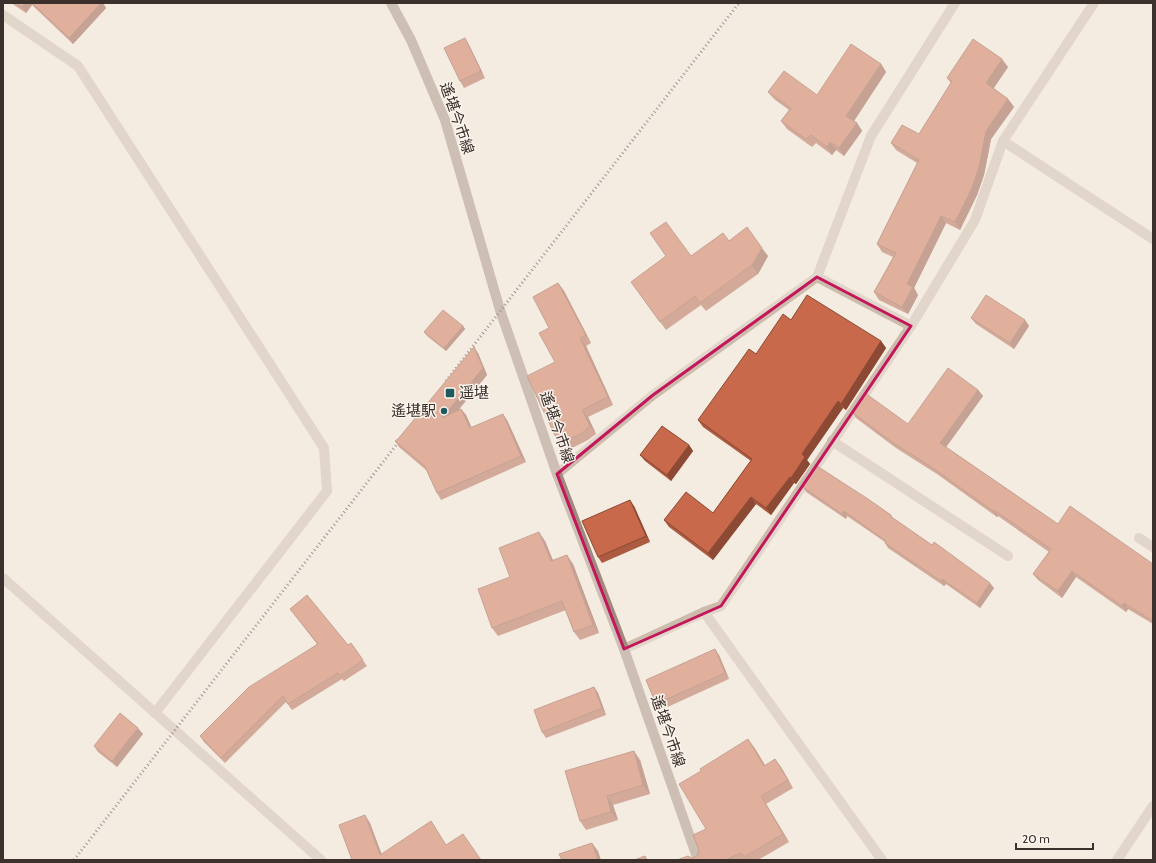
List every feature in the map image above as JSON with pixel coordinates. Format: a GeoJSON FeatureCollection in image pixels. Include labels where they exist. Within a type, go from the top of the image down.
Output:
{"type":"FeatureCollection","features":[{"type":"Feature","properties":{"kind":"main road","name":"遙堪今市線"},"geometry":{"type":"LineString","coordinates":[[391,3],[411,40],[445,120],[500,310],[557,474],[624,650],[698,860]]}},
{"type":"Feature","properties":{"kind":"street"},"geometry":{"type":"LineString","coordinates":[[557,474],[653,395],[817,277],[871,136],[955,3]]}},
{"type":"Feature","properties":{"kind":"street"},"geometry":{"type":"LineString","coordinates":[[624,650],[704,612],[721,606],[911,326],[975,220],[1003,141],[1094,3]]}},
{"type":"Feature","properties":{"kind":"street"},"geometry":{"type":"LineString","coordinates":[[3,15],[78,66],[324,448],[327,491],[156,713]]}},
{"type":"Feature","properties":{"kind":"street"},"geometry":{"type":"LineString","coordinates":[[1003,141],[1153,239]]}},
{"type":"Feature","properties":{"kind":"street"},"geometry":{"type":"LineString","coordinates":[[817,277],[911,326]]}},
{"type":"Feature","properties":{"kind":"street"},"geometry":{"type":"LineString","coordinates":[[832,441],[1008,556]]}},
{"type":"Feature","properties":{"kind":"street"},"geometry":{"type":"LineString","coordinates":[[1139,538],[1153,547]]}},
{"type":"Feature","properties":{"kind":"street"},"geometry":{"type":"LineString","coordinates":[[3,578],[321,860]]}},
{"type":"Feature","properties":{"kind":"street"},"geometry":{"type":"LineString","coordinates":[[704,612],[882,860]]}},
{"type":"Feature","properties":{"kind":"street"},"geometry":{"type":"LineString","coordinates":[[1117,860],[1153,806]]}},
{"type":"Feature","properties":{"kind":"highlighted area"},"geometry":{"type":"Polygon","coordinates":[[[817,277],[911,326],[721,606],[624,649],[557,474],[653,395],[817,277]]]}},
{"type":"Feature","properties":{"kind":"building"},"geometry":{"type":"Polygon","coordinates":[[[16,3],[25,3],[22,7],[16,3]]]}},
{"type":"Feature","properties":{"kind":"building"},"geometry":{"type":"Polygon","coordinates":[[[32,3],[101,3],[69,38],[32,3]]]}},
{"type":"Feature","properties":{"kind":"building"},"geometry":{"type":"Polygon","coordinates":[[[465,38],[481,71],[460,81],[444,48],[465,38]]]}},
{"type":"Feature","properties":{"kind":"building"},"geometry":{"type":"Polygon","coordinates":[[[973,39],[1002,59],[986,83],[1008,99],[986,131],[979,167],[972,188],[955,222],[941,216],[907,284],[913,287],[902,307],[874,292],[896,253],[877,244],[919,160],[891,143],[902,125],[919,134],[952,81],[947,78],[973,39]]]}},
{"type":"Feature","properties":{"kind":"building"},"geometry":{"type":"Polygon","coordinates":[[[851,44],[881,64],[846,116],[857,123],[839,148],[830,142],[827,147],[811,135],[806,139],[781,121],[791,108],[768,92],[784,71],[817,95],[851,44]]]}},
{"type":"Feature","properties":{"kind":"building"},"geometry":{"type":"Polygon","coordinates":[[[666,222],[691,256],[723,233],[729,241],[747,227],[762,248],[752,265],[700,303],[695,296],[660,322],[631,282],[666,256],[650,233],[666,222]]]}},
{"type":"Feature","properties":{"kind":"building"},"geometry":{"type":"Polygon","coordinates":[[[558,283],[586,335],[580,338],[608,397],[582,410],[590,426],[582,433],[559,444],[527,376],[555,362],[539,333],[549,328],[533,297],[558,283]]]}},
{"type":"Feature","properties":{"kind":"building"},"geometry":{"type":"Polygon","coordinates":[[[807,295],[881,341],[841,404],[838,401],[802,454],[805,457],[791,478],[790,477],[766,508],[751,497],[708,553],[664,520],[686,492],[713,513],[752,459],[698,420],[749,349],[756,354],[783,314],[791,320],[807,295]]]}},
{"type":"Feature","properties":{"kind":"building"},"geometry":{"type":"Polygon","coordinates":[[[986,295],[1025,320],[1010,343],[971,318],[986,295]]]}},
{"type":"Feature","properties":{"kind":"building"},"geometry":{"type":"Polygon","coordinates":[[[443,310],[463,326],[444,348],[424,332],[443,310]]]}},
{"type":"Feature","properties":{"kind":"building"},"geometry":{"type":"Polygon","coordinates":[[[474,347],[483,368],[442,418],[461,409],[470,428],[503,414],[521,456],[437,493],[425,466],[395,441],[474,347]]]}},
{"type":"Feature","properties":{"kind":"building"},"geometry":{"type":"Polygon","coordinates":[[[948,368],[978,390],[940,443],[1058,524],[1070,506],[1153,564],[1153,621],[1124,603],[1122,606],[1072,571],[1058,591],[1033,574],[1051,549],[994,510],[993,511],[933,468],[892,442],[852,412],[865,393],[908,424],[948,368]]]}},
{"type":"Feature","properties":{"kind":"building"},"geometry":{"type":"Polygon","coordinates":[[[662,426],[689,445],[667,475],[640,455],[662,426]]]}},
{"type":"Feature","properties":{"kind":"building"},"geometry":{"type":"Polygon","coordinates":[[[817,466],[868,499],[932,545],[934,542],[990,583],[977,603],[942,579],[941,581],[885,543],[886,541],[844,511],[842,514],[803,487],[817,466]]]}},
{"type":"Feature","properties":{"kind":"building"},"geometry":{"type":"Polygon","coordinates":[[[630,500],[646,536],[598,557],[582,521],[630,500]]]}},
{"type":"Feature","properties":{"kind":"building"},"geometry":{"type":"Polygon","coordinates":[[[539,532],[551,561],[567,555],[593,625],[574,632],[562,601],[492,628],[478,589],[510,577],[499,548],[539,532]]]}},
{"type":"Feature","properties":{"kind":"building"},"geometry":{"type":"Polygon","coordinates":[[[307,595],[348,645],[351,643],[363,660],[340,676],[338,673],[288,704],[283,696],[221,758],[200,736],[249,687],[318,644],[290,609],[307,595]]]}},
{"type":"Feature","properties":{"kind":"building"},"geometry":{"type":"Polygon","coordinates":[[[715,649],[725,673],[656,704],[646,680],[715,649]]]}},
{"type":"Feature","properties":{"kind":"building"},"geometry":{"type":"Polygon","coordinates":[[[594,687],[602,708],[542,732],[534,710],[594,687]]]}},
{"type":"Feature","properties":{"kind":"building"},"geometry":{"type":"Polygon","coordinates":[[[120,713],[138,728],[112,761],[94,746],[120,713]]]}},
{"type":"Feature","properties":{"kind":"building"},"geometry":{"type":"Polygon","coordinates":[[[748,739],[764,766],[775,759],[788,780],[761,796],[783,834],[744,857],[741,853],[725,860],[677,860],[688,856],[692,858],[697,856],[699,850],[693,835],[706,829],[679,784],[748,739]]]}},
{"type":"Feature","properties":{"kind":"building"},"geometry":{"type":"Polygon","coordinates":[[[634,751],[643,785],[607,796],[611,812],[580,821],[565,771],[634,751]]]}},
{"type":"Feature","properties":{"kind":"building"},"geometry":{"type":"Polygon","coordinates":[[[365,815],[380,855],[431,821],[446,845],[463,834],[481,860],[352,860],[339,825],[365,815]]]}},
{"type":"Feature","properties":{"kind":"building"},"geometry":{"type":"Polygon","coordinates":[[[592,843],[598,860],[562,860],[559,854],[592,843]]]}},
{"type":"Feature","properties":{"kind":"building"},"geometry":{"type":"Polygon","coordinates":[[[645,856],[647,860],[634,860],[645,856]]]}},
{"type":"Feature","properties":{"kind":"railway"},"geometry":{"type":"LineString","coordinates":[[446,381],[739,3]]}},
{"type":"Feature","properties":{"kind":"railway"},"geometry":{"type":"LineString","coordinates":[[74,860],[404,435]]}},
{"type":"Feature","properties":{"kind":"place","name":"遥堪"},"geometry":{"type":"Point","coordinates":[450,393]}},
{"type":"Feature","properties":{"kind":"place","name":"遙堪駅"},"geometry":{"type":"Point","coordinates":[444,411]}}]}
